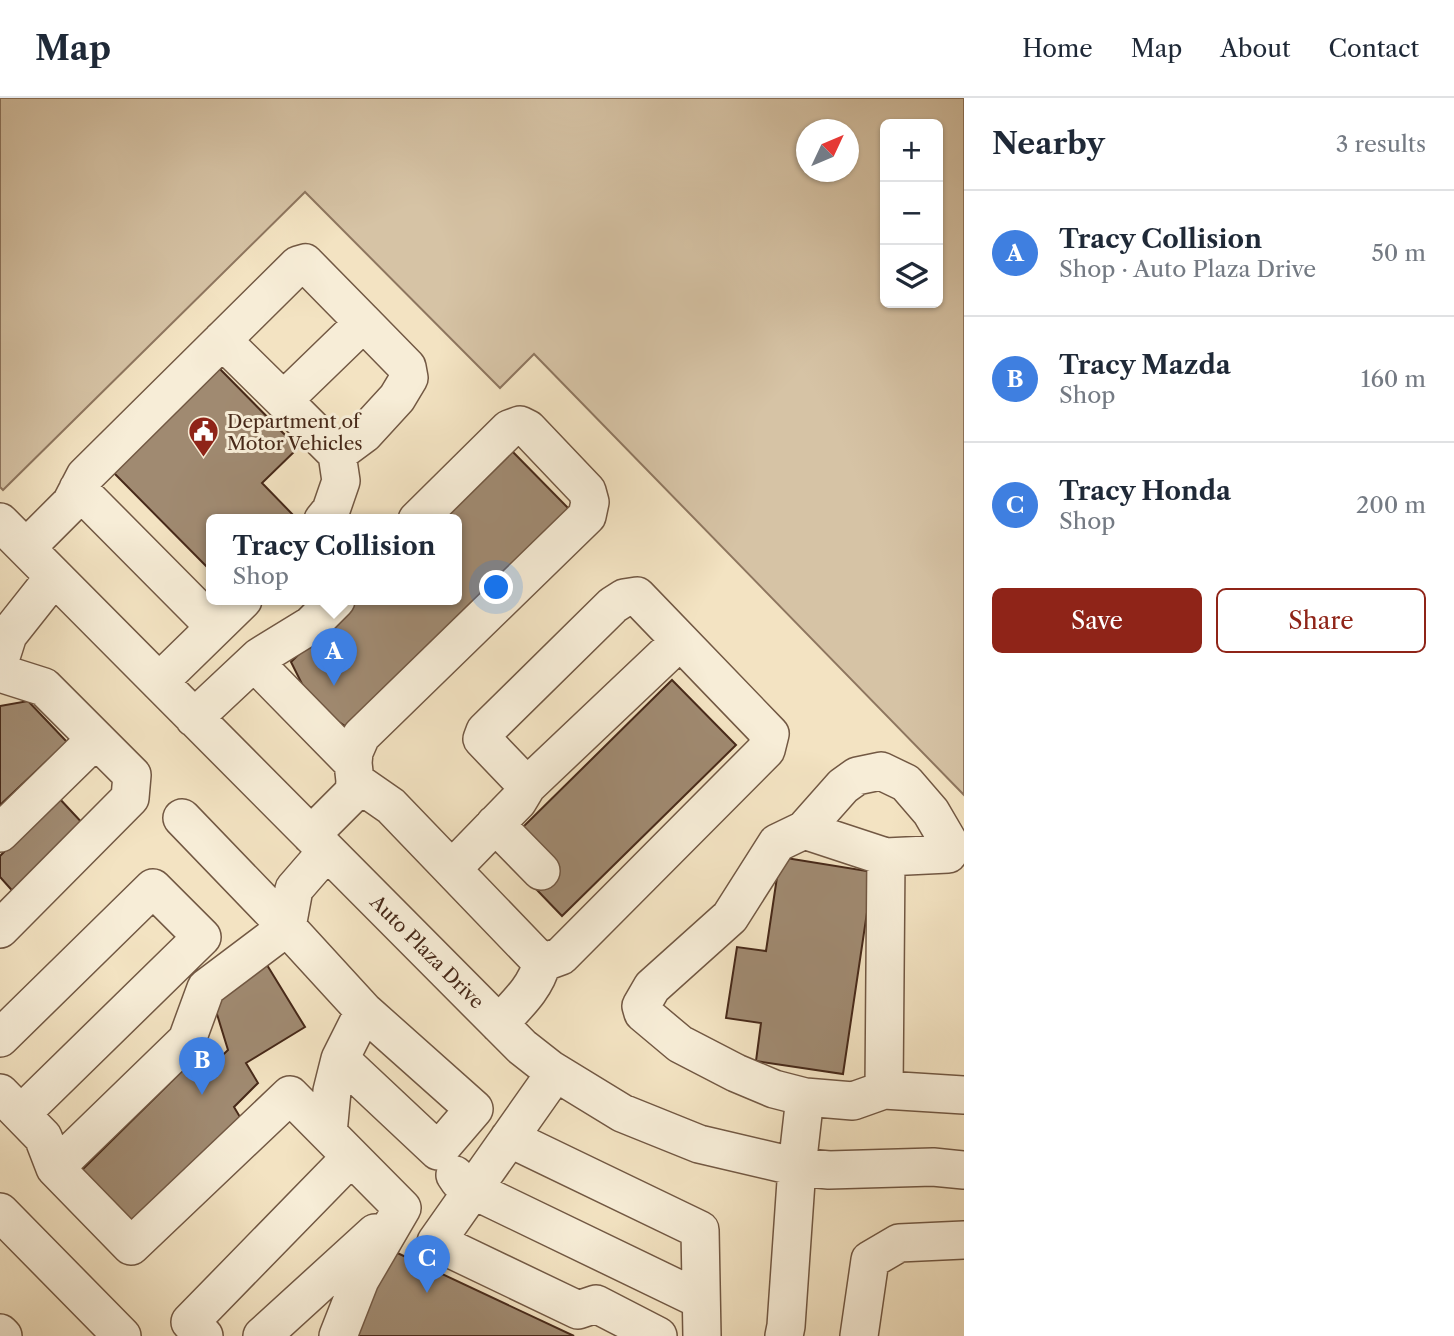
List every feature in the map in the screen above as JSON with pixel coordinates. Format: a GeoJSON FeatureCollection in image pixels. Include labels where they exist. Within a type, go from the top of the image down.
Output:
{"type":"FeatureCollection","features":[{"type":"Feature","properties":{"kind":"street"},"geometry":{"type":"LineString","coordinates":[[26,548],[71,503],[85,476],[298,265],[305,263],[407,367],[409,378],[397,398],[364,434],[337,454]]}},
{"type":"Feature","properties":{"kind":"street"},"geometry":{"type":"LineString","coordinates":[[285,402],[295,388],[359,327],[362,321]]}},
{"type":"Feature","properties":{"kind":"street"},"geometry":{"type":"LineString","coordinates":[[222,340],[337,454],[341,481],[328,514]]}},
{"type":"Feature","properties":{"kind":"street"},"geometry":{"type":"LineString","coordinates":[[55,1168],[187,1040],[206,988],[287,927],[294,889],[319,843],[354,792],[354,752],[361,736],[586,516],[590,502],[587,491],[528,429],[520,425],[509,429],[423,514]]}},
{"type":"Feature","properties":{"kind":"street"},"geometry":{"type":"LineString","coordinates":[[78,489],[215,628]]}},
{"type":"Feature","properties":{"kind":"street","name":"Auto Plaza Drive"},"geometry":{"type":"LineString","coordinates":[[0,522],[522,1047],[555,1073],[622,1112],[699,1144],[797,1167],[829,1170],[933,1167],[964,1170]]}},
{"type":"Feature","properties":{"kind":"street"},"geometry":{"type":"LineString","coordinates":[[0,660],[8,635],[54,577]]}},
{"type":"Feature","properties":{"kind":"street"},"geometry":{"type":"LineString","coordinates":[[527,786],[482,739],[485,731],[613,605],[624,598],[637,596],[771,734],[766,750],[561,956],[542,963]]}},
{"type":"Feature","properties":{"kind":"street"},"geometry":{"type":"LineString","coordinates":[[159,682],[238,605]]}},
{"type":"Feature","properties":{"kind":"street"},"geometry":{"type":"LineString","coordinates":[[194,718],[259,657],[311,625],[331,605]]}},
{"type":"Feature","properties":{"kind":"street"},"geometry":{"type":"LineString","coordinates":[[452,869],[518,801],[527,786],[680,641]]}},
{"type":"Feature","properties":{"kind":"street"},"geometry":{"type":"LineString","coordinates":[[254,662],[354,772],[391,806],[542,963]]}},
{"type":"Feature","properties":{"kind":"street"},"geometry":{"type":"LineString","coordinates":[[0,673],[44,687],[132,775],[130,798],[1,925]]}},
{"type":"Feature","properties":{"kind":"street"},"geometry":{"type":"LineString","coordinates":[[0,833],[96,739]]}},
{"type":"Feature","properties":{"kind":"street"},"geometry":{"type":"LineString","coordinates":[[958,854],[930,812],[906,783],[881,771],[857,776],[842,786],[804,830],[777,843],[730,917],[652,987],[641,1006],[643,1013],[681,1044],[753,1082],[774,1089],[805,1097],[853,1101],[884,1090],[964,1095]]}},
{"type":"Feature","properties":{"kind":"street"},"geometry":{"type":"LineString","coordinates":[[182,818],[364,1012],[474,1109],[438,1151]]}},
{"type":"Feature","properties":{"kind":"street"},"geometry":{"type":"LineString","coordinates":[[495,824],[541,871]]}},
{"type":"Feature","properties":{"kind":"street"},"geometry":{"type":"LineString","coordinates":[[804,830],[886,857],[958,854]]}},
{"type":"Feature","properties":{"kind":"street"},"geometry":{"type":"LineString","coordinates":[[884,1090],[886,857]]}},
{"type":"Feature","properties":{"kind":"street"},"geometry":{"type":"LineString","coordinates":[[0,1038],[153,888],[202,937],[10,1104],[43,1137],[55,1168],[131,1246],[290,1095],[436,1242],[578,1310],[596,1304],[649,1334]]}},
{"type":"Feature","properties":{"kind":"street"},"geometry":{"type":"LineString","coordinates":[[499,1024],[531,989],[542,963]]}},
{"type":"Feature","properties":{"kind":"street"},"geometry":{"type":"LineString","coordinates":[[204,1336],[190,1322],[340,1145],[332,1091],[341,1059],[364,1012]]}},
{"type":"Feature","properties":{"kind":"street"},"geometry":{"type":"LineString","coordinates":[[341,1059],[438,1151],[459,1181],[701,1300]]}},
{"type":"Feature","properties":{"kind":"street"},"geometry":{"type":"LineString","coordinates":[[436,1242],[555,1073]]}},
{"type":"Feature","properties":{"kind":"street"},"geometry":{"type":"LineString","coordinates":[[784,1336],[805,1097]]}},
{"type":"Feature","properties":{"kind":"street"},"geometry":{"type":"LineString","coordinates":[[509,1138],[700,1230],[702,1336]]}},
{"type":"Feature","properties":{"kind":"street"},"geometry":{"type":"LineString","coordinates":[[262,1336],[402,1208]]}},
{"type":"Feature","properties":{"kind":"street"},"geometry":{"type":"LineString","coordinates":[[338,1336],[360,1280],[402,1208]]}},
{"type":"Feature","properties":{"kind":"street"},"geometry":{"type":"LineString","coordinates":[[0,1212],[122,1336]]}},
{"type":"Feature","properties":{"kind":"street"},"geometry":{"type":"LineString","coordinates":[[859,1336],[870,1260],[899,1243],[964,1240]]}},
{"type":"Feature","properties":{"kind":"shaded area"},"geometry":{"type":"Polygon","coordinates":[[[0,98],[964,98],[964,795],[534,354],[500,388],[305,192],[3,490],[0,487],[0,98]]]}},
{"type":"Feature","properties":{"kind":"building","name":"Department of Motor Vehicles"},"geometry":{"type":"Polygon","coordinates":[[[217,366],[298,448],[262,483],[292,514],[206,514],[206,566],[111,470],[217,366]]]}},
{"type":"Feature","properties":{"kind":"building"},"geometry":{"type":"Polygon","coordinates":[[[509,448],[570,510],[351,730],[312,704],[291,662],[349,605],[462,605],[462,514],[442,514],[509,448]]]}},
{"type":"Feature","properties":{"kind":"building"},"geometry":{"type":"Polygon","coordinates":[[[672,680],[736,745],[562,916],[536,889],[559,867],[521,829],[672,680]]]}},
{"type":"Feature","properties":{"kind":"building"},"geometry":{"type":"Polygon","coordinates":[[[28,701],[67,742],[0,805],[0,706],[28,701]]]}},
{"type":"Feature","properties":{"kind":"building"},"geometry":{"type":"Polygon","coordinates":[[[58,797],[86,827],[17,896],[0,877],[0,856],[58,797]]]}},
{"type":"Feature","properties":{"kind":"building"},"geometry":{"type":"Polygon","coordinates":[[[780,857],[873,872],[843,1074],[756,1061],[761,1023],[726,1018],[737,947],[766,951],[780,857]]]}},
{"type":"Feature","properties":{"kind":"building"},"geometry":{"type":"Polygon","coordinates":[[[267,965],[305,1027],[246,1063],[258,1083],[234,1107],[246,1127],[141,1231],[81,1171],[190,1063],[202,1075],[228,1050],[212,998],[267,965]]]}},
{"type":"Feature","properties":{"kind":"building"},"geometry":{"type":"Polygon","coordinates":[[[391,1250],[574,1336],[351,1336],[391,1250]]]}},
{"type":"Feature","properties":{"kind":"place","name":"Department of Motor Vehicles"},"geometry":{"type":"Point","coordinates":[204,459]}},
{"type":"Feature","properties":{"kind":"place","name":"Tracy Collision"},"geometry":{"type":"Point","coordinates":[334,686]}},
{"type":"Feature","properties":{"kind":"place","name":"Tracy Mazda"},"geometry":{"type":"Point","coordinates":[202,1095]}},
{"type":"Feature","properties":{"kind":"place","name":"Tracy Honda"},"geometry":{"type":"Point","coordinates":[427,1293]}}]}
